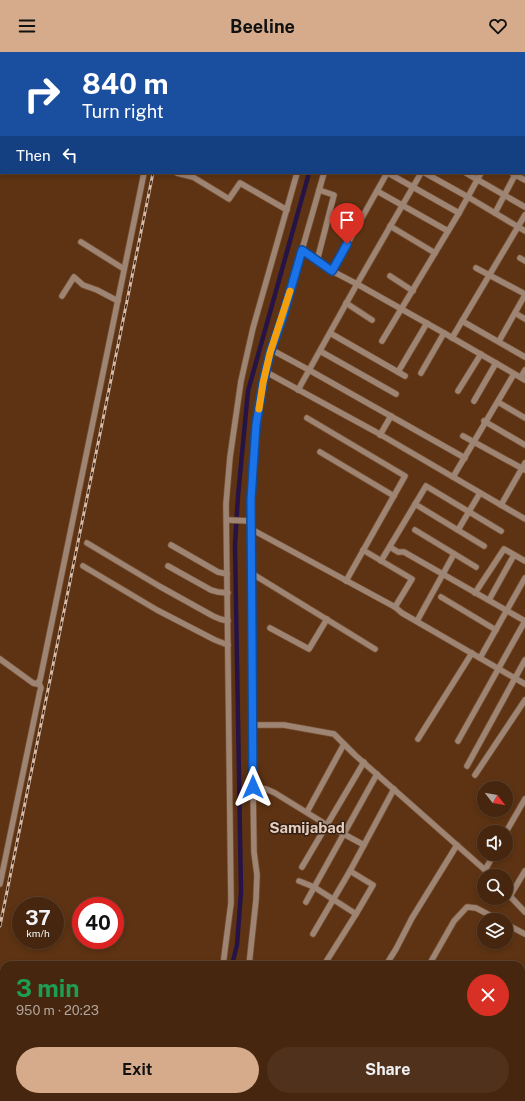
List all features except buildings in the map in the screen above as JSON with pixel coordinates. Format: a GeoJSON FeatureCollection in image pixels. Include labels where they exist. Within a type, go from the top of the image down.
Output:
{"type":"FeatureCollection","features":[{"type":"Feature","properties":{"kind":"street"},"geometry":{"type":"LineString","coordinates":[[0,884],[40,691],[39,683],[43,670],[144,174]]}},
{"type":"Feature","properties":{"kind":"street"},"geometry":{"type":"LineString","coordinates":[[181,174],[193,177],[229,199],[240,183],[287,210]]}},
{"type":"Feature","properties":{"kind":"street"},"geometry":{"type":"LineString","coordinates":[[224,961],[231,903],[227,574],[228,521],[226,504],[230,457],[241,380],[253,328],[297,174]]}},
{"type":"Feature","properties":{"kind":"street"},"geometry":{"type":"LineString","coordinates":[[250,961],[255,915],[256,881],[253,787],[251,529],[248,521],[256,425],[263,383],[324,174]]}},
{"type":"Feature","properties":{"kind":"street"},"geometry":{"type":"LineString","coordinates":[[332,271],[386,174]]}},
{"type":"Feature","properties":{"kind":"street"},"geometry":{"type":"LineString","coordinates":[[389,174],[459,213]]}},
{"type":"Feature","properties":{"kind":"street"},"geometry":{"type":"LineString","coordinates":[[298,390],[420,174]]}},
{"type":"Feature","properties":{"kind":"street"},"geometry":{"type":"LineString","coordinates":[[468,174],[505,194],[525,207]]}},
{"type":"Feature","properties":{"kind":"street"},"geometry":{"type":"LineString","coordinates":[[382,340],[413,291],[481,174]]}},
{"type":"Feature","properties":{"kind":"street"},"geometry":{"type":"LineString","coordinates":[[495,213],[515,174],[525,180]]}},
{"type":"Feature","properties":{"kind":"street"},"geometry":{"type":"LineString","coordinates":[[434,175],[525,231]]}},
{"type":"Feature","properties":{"kind":"street"},"geometry":{"type":"LineString","coordinates":[[317,261],[334,194],[319,190]]}},
{"type":"Feature","properties":{"kind":"street"},"geometry":{"type":"LineString","coordinates":[[377,191],[448,231]]}},
{"type":"Feature","properties":{"kind":"street"},"geometry":{"type":"LineString","coordinates":[[452,338],[525,215]]}},
{"type":"Feature","properties":{"kind":"street"},"geometry":{"type":"LineString","coordinates":[[390,226],[435,253]]}},
{"type":"Feature","properties":{"kind":"street"},"geometry":{"type":"LineString","coordinates":[[81,242],[124,269]]}},
{"type":"Feature","properties":{"kind":"street"},"geometry":{"type":"LineString","coordinates":[[302,250],[332,271],[402,309],[523,379],[525,370]]}},
{"type":"Feature","properties":{"kind":"street"},"geometry":{"type":"LineString","coordinates":[[476,268],[525,295],[498,341]]}},
{"type":"Feature","properties":{"kind":"street"},"geometry":{"type":"LineString","coordinates":[[390,276],[413,291]]}},
{"type":"Feature","properties":{"kind":"street"},"geometry":{"type":"LineString","coordinates":[[62,296],[74,277],[83,285],[97,290],[118,301]]}},
{"type":"Feature","properties":{"kind":"street"},"geometry":{"type":"LineString","coordinates":[[346,303],[372,320]]}},
{"type":"Feature","properties":{"kind":"street"},"geometry":{"type":"LineString","coordinates":[[514,313],[525,319]]}},
{"type":"Feature","properties":{"kind":"street"},"geometry":{"type":"LineString","coordinates":[[462,321],[525,357]]}},
{"type":"Feature","properties":{"kind":"street"},"geometry":{"type":"LineString","coordinates":[[398,372],[427,324]]}},
{"type":"Feature","properties":{"kind":"street"},"geometry":{"type":"LineString","coordinates":[[330,333],[405,376]]}},
{"type":"Feature","properties":{"kind":"street"},"geometry":{"type":"LineString","coordinates":[[421,372],[444,333]]}},
{"type":"Feature","properties":{"kind":"street"},"geometry":{"type":"LineString","coordinates":[[272,350],[465,458]]}},
{"type":"Feature","properties":{"kind":"street"},"geometry":{"type":"LineString","coordinates":[[320,351],[396,394]]}},
{"type":"Feature","properties":{"kind":"street"},"geometry":{"type":"LineString","coordinates":[[458,391],[481,354]]}},
{"type":"Feature","properties":{"kind":"street"},"geometry":{"type":"LineString","coordinates":[[474,401],[496,363]]}},
{"type":"Feature","properties":{"kind":"street"},"geometry":{"type":"LineString","coordinates":[[266,372],[380,435],[525,520]]}},
{"type":"Feature","properties":{"kind":"street"},"geometry":{"type":"LineString","coordinates":[[453,477],[514,374]]}},
{"type":"Feature","properties":{"kind":"street"},"geometry":{"type":"LineString","coordinates":[[498,402],[525,418]]}},
{"type":"Feature","properties":{"kind":"street"},"geometry":{"type":"LineString","coordinates":[[380,435],[391,416]]}},
{"type":"Feature","properties":{"kind":"street"},"geometry":{"type":"LineString","coordinates":[[307,418],[405,476],[346,580]]}},
{"type":"Feature","properties":{"kind":"street"},"geometry":{"type":"LineString","coordinates":[[485,422],[525,445]]}},
{"type":"Feature","properties":{"kind":"street"},"geometry":{"type":"LineString","coordinates":[[463,436],[523,469]]}},
{"type":"Feature","properties":{"kind":"street"},"geometry":{"type":"LineString","coordinates":[[320,452],[394,496]]}},
{"type":"Feature","properties":{"kind":"street"},"geometry":{"type":"LineString","coordinates":[[501,505],[523,469],[525,463]]}},
{"type":"Feature","properties":{"kind":"street"},"geometry":{"type":"LineString","coordinates":[[381,561],[426,486],[502,531]]}},
{"type":"Feature","properties":{"kind":"street"},"geometry":{"type":"LineString","coordinates":[[458,530],[480,493]]}},
{"type":"Feature","properties":{"kind":"street"},"geometry":{"type":"LineString","coordinates":[[415,504],[484,546]]}},
{"type":"Feature","properties":{"kind":"street"},"geometry":{"type":"LineString","coordinates":[[228,521],[248,521]]}},
{"type":"Feature","properties":{"kind":"street"},"geometry":{"type":"LineString","coordinates":[[251,529],[395,607],[416,621],[525,684]]}},
{"type":"Feature","properties":{"kind":"street"},"geometry":{"type":"LineString","coordinates":[[415,530],[476,567]]}},
{"type":"Feature","properties":{"kind":"street"},"geometry":{"type":"LineString","coordinates":[[87,543],[159,586],[220,619],[228,621]]}},
{"type":"Feature","properties":{"kind":"street"},"geometry":{"type":"LineString","coordinates":[[171,546],[218,572],[227,574]]}},
{"type":"Feature","properties":{"kind":"street"},"geometry":{"type":"LineString","coordinates":[[390,547],[398,552],[404,552],[525,621],[458,741]]}},
{"type":"Feature","properties":{"kind":"street"},"geometry":{"type":"LineString","coordinates":[[476,592],[504,549],[525,561]]}},
{"type":"Feature","properties":{"kind":"street"},"geometry":{"type":"LineString","coordinates":[[363,550],[412,579],[395,607]]}},
{"type":"Feature","properties":{"kind":"street"},"geometry":{"type":"LineString","coordinates":[[416,621],[454,554]]}},
{"type":"Feature","properties":{"kind":"street"},"geometry":{"type":"LineString","coordinates":[[489,600],[514,555]]}},
{"type":"Feature","properties":{"kind":"street"},"geometry":{"type":"LineString","coordinates":[[83,566],[163,613],[215,640],[228,645]]}},
{"type":"Feature","properties":{"kind":"street"},"geometry":{"type":"LineString","coordinates":[[168,566],[211,590],[228,592]]}},
{"type":"Feature","properties":{"kind":"street"},"geometry":{"type":"LineString","coordinates":[[251,573],[375,649]]}},
{"type":"Feature","properties":{"kind":"street"},"geometry":{"type":"LineString","coordinates":[[480,658],[525,578]]}},
{"type":"Feature","properties":{"kind":"street"},"geometry":{"type":"LineString","coordinates":[[441,597],[496,630]]}},
{"type":"Feature","properties":{"kind":"street"},"geometry":{"type":"LineString","coordinates":[[270,628],[309,649],[327,619]]}},
{"type":"Feature","properties":{"kind":"street"},"geometry":{"type":"LineString","coordinates":[[418,740],[472,653]]}},
{"type":"Feature","properties":{"kind":"street"},"geometry":{"type":"LineString","coordinates":[[0,659],[33,683],[39,683]]}},
{"type":"Feature","properties":{"kind":"street"},"geometry":{"type":"LineString","coordinates":[[467,766],[525,660]]}},
{"type":"Feature","properties":{"kind":"street"},"geometry":{"type":"LineString","coordinates":[[474,775],[525,700]]}},
{"type":"Feature","properties":{"kind":"street"},"geometry":{"type":"LineString","coordinates":[[253,725],[284,724],[334,734],[484,869]]}},
{"type":"Feature","properties":{"kind":"street"},"geometry":{"type":"LineString","coordinates":[[307,812],[344,744]]}},
{"type":"Feature","properties":{"kind":"street"},"geometry":{"type":"LineString","coordinates":[[302,867],[364,762]]}},
{"type":"Feature","properties":{"kind":"street"},"geometry":{"type":"LineString","coordinates":[[306,902],[377,774]]}},
{"type":"Feature","properties":{"kind":"street"},"geometry":{"type":"LineString","coordinates":[[253,787],[266,789],[275,793],[327,825],[364,845]]}},
{"type":"Feature","properties":{"kind":"street"},"geometry":{"type":"LineString","coordinates":[[313,934],[350,871],[394,789]]}},
{"type":"Feature","properties":{"kind":"street"},"geometry":{"type":"LineString","coordinates":[[510,825],[525,799]]}},
{"type":"Feature","properties":{"kind":"street"},"geometry":{"type":"LineString","coordinates":[[388,961],[412,918],[457,845]]}},
{"type":"Feature","properties":{"kind":"street"},"geometry":{"type":"LineString","coordinates":[[327,961],[373,885],[350,871]]}},
{"type":"Feature","properties":{"kind":"street"},"geometry":{"type":"LineString","coordinates":[[513,887],[525,871]]}},
{"type":"Feature","properties":{"kind":"street"},"geometry":{"type":"LineString","coordinates":[[299,881],[314,887],[356,914]]}},
{"type":"Feature","properties":{"kind":"street"},"geometry":{"type":"LineString","coordinates":[[513,899],[525,912]]}},
{"type":"Feature","properties":{"kind":"street"},"geometry":{"type":"LineString","coordinates":[[431,961],[454,921],[467,907],[476,908],[486,913]]}},
{"type":"Feature","properties":{"kind":"street"},"geometry":{"type":"LineString","coordinates":[[513,928],[525,934]]}},
{"type":"Feature","properties":{"kind":"waterway"},"geometry":{"type":"LineString","coordinates":[[233,961],[237,945],[241,892],[235,545],[248,391],[309,174]]}},
{"type":"Feature","properties":{"kind":"railway"},"geometry":{"type":"LineString","coordinates":[[0,926],[153,174]]}},
{"type":"Feature","properties":{"kind":"slow traffic"},"geometry":{"type":"LineString","coordinates":[[259,409],[270,353],[290,291]]}},
{"type":"Feature","properties":{"kind":"district","name":"Samijabad"},"geometry":{"type":"Point","coordinates":[307,827]}},
{"type":"Feature","properties":{"kind":"route"},"geometry":{"type":"LineString","coordinates":[[253,787],[251,499],[256,425],[263,383],[270,353],[283,316],[302,250],[332,271],[347,244]]}}]}
